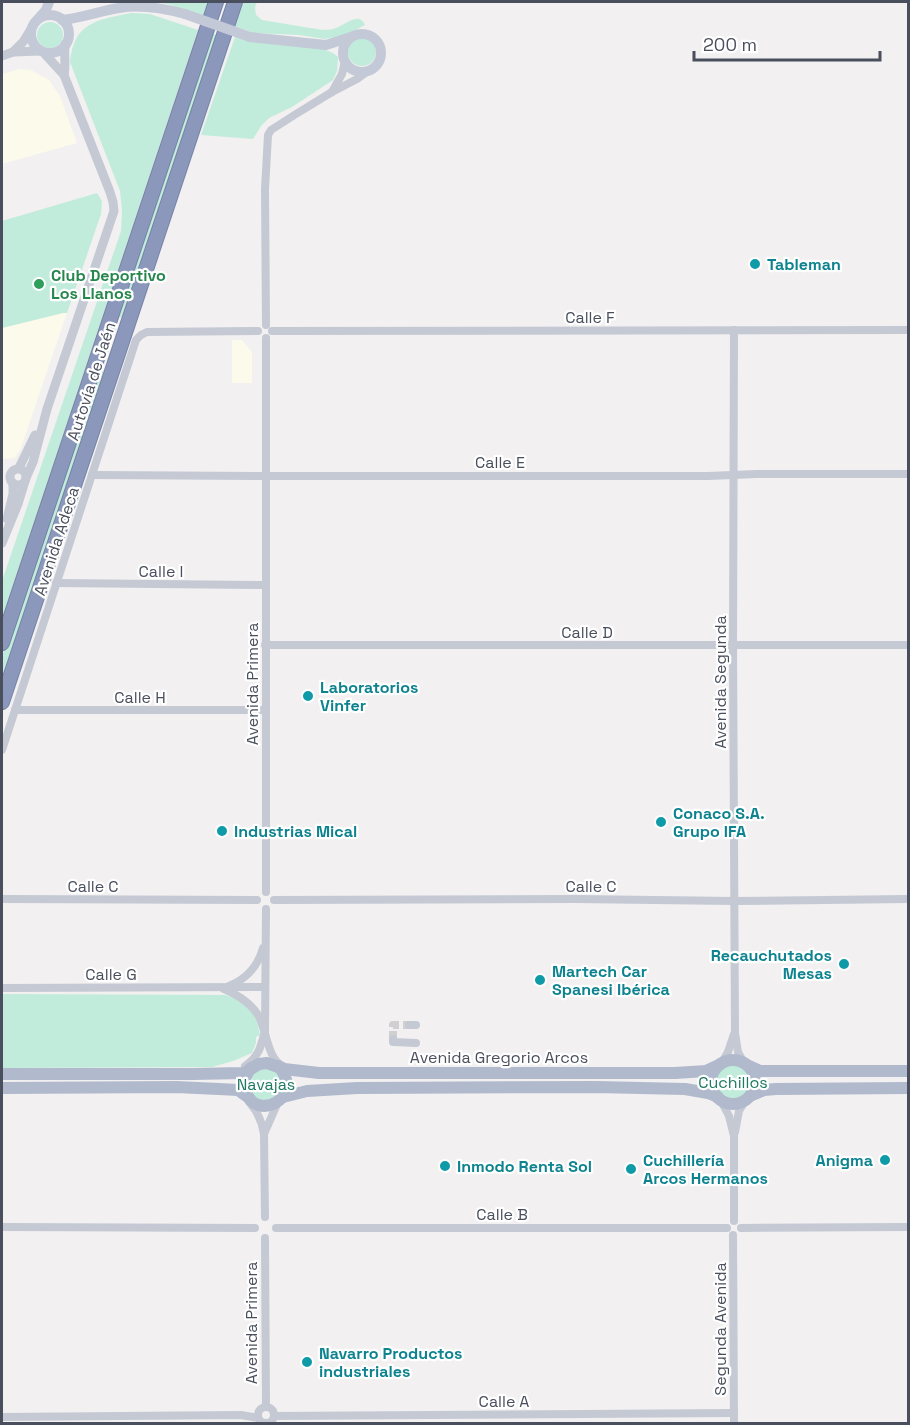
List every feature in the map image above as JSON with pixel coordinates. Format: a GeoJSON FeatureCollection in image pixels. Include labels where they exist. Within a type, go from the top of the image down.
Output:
{"type":"FeatureCollection","features":[{"type":"Feature","properties":{"kind":"highway","name":"Autovía de Jaén"},"geometry":{"type":"LineString","coordinates":[[2,643],[216,2]]}},
{"type":"Feature","properties":{"kind":"highway","name":"Autovía de Jaén"},"geometry":{"type":"LineString","coordinates":[[2,702],[235,2]]}},
{"type":"Feature","properties":{"kind":"main road"},"geometry":{"type":"LineString","coordinates":[[49,2],[46,10],[34,25],[32,42],[42,51],[49,53],[61,49],[83,22],[93,14]]}},
{"type":"Feature","properties":{"kind":"main road"},"geometry":{"type":"LineString","coordinates":[[56,2],[62,20],[68,28],[66,42]]}},
{"type":"Feature","properties":{"kind":"main road"},"geometry":{"type":"LineString","coordinates":[[34,25],[51,15],[62,20],[120,7],[160,8],[185,14],[250,37],[326,45],[336,50],[348,66],[358,71],[369,70],[380,59],[379,43],[366,34],[326,45]]}},
{"type":"Feature","properties":{"kind":"main road"},"geometry":{"type":"LineString","coordinates":[[345,60],[344,47],[351,37]]}},
{"type":"Feature","properties":{"kind":"main road"},"geometry":{"type":"LineString","coordinates":[[909,1071],[760,1071],[732,1060],[720,1064],[712,1077],[714,1091],[719,1098],[735,1103],[764,1090],[909,1088]]}},
{"type":"Feature","properties":{"kind":"main road"},"geometry":{"type":"LineString","coordinates":[[2,1074],[244,1073],[254,1064],[276,1063],[287,1081],[281,1099],[267,1106],[253,1103],[238,1090],[176,1087],[2,1088]]}},
{"type":"Feature","properties":{"kind":"main road","name":"Avenida Gregorio Arcos"},"geometry":{"type":"LineString","coordinates":[[276,1063],[293,1071],[341,1074],[675,1073],[706,1071],[720,1064]]}},
{"type":"Feature","properties":{"kind":"main road"},"geometry":{"type":"LineString","coordinates":[[253,1103],[244,1084],[245,1077],[254,1064]]}},
{"type":"Feature","properties":{"kind":"main road"},"geometry":{"type":"LineString","coordinates":[[746,1064],[754,1074],[755,1081],[754,1088],[748,1097]]}},
{"type":"Feature","properties":{"kind":"main road","name":"Avenida Gregorio Arcos"},"geometry":{"type":"LineString","coordinates":[[281,1099],[300,1092],[357,1088],[596,1087],[685,1089],[708,1093],[719,1098]]}},
{"type":"Feature","properties":{"kind":"street"},"geometry":{"type":"LineString","coordinates":[[13,52],[34,25]]}},
{"type":"Feature","properties":{"kind":"street"},"geometry":{"type":"LineString","coordinates":[[64,75],[66,42]]}},
{"type":"Feature","properties":{"kind":"street"},"geometry":{"type":"LineString","coordinates":[[2,56],[13,52],[42,51],[64,75],[110,192],[114,211],[47,408],[28,453],[10,476],[9,481],[13,494],[2,542]]}},
{"type":"Feature","properties":{"kind":"street"},"geometry":{"type":"LineString","coordinates":[[332,92],[342,75],[345,60]]}},
{"type":"Feature","properties":{"kind":"street"},"geometry":{"type":"LineString","coordinates":[[266,325],[268,135],[277,126],[369,70]]}},
{"type":"Feature","properties":{"kind":"street"},"geometry":{"type":"LineString","coordinates":[[266,325],[272,331],[271,336],[266,338],[260,336],[258,331],[261,326],[266,325]]}},
{"type":"Feature","properties":{"kind":"street","name":"Avenida Segunda"},"geometry":{"type":"LineString","coordinates":[[734,330],[735,1033],[738,1053],[746,1064]]}},
{"type":"Feature","properties":{"kind":"street","name":"Calle F"},"geometry":{"type":"LineString","coordinates":[[272,331],[909,330]]}},
{"type":"Feature","properties":{"kind":"street","name":"Avenida Adeca"},"geometry":{"type":"LineString","coordinates":[[2,750],[136,340],[147,332],[258,331]]}},
{"type":"Feature","properties":{"kind":"street","name":"Avenida Primera"},"geometry":{"type":"LineString","coordinates":[[266,338],[266,892]]}},
{"type":"Feature","properties":{"kind":"street"},"geometry":{"type":"LineString","coordinates":[[2,542],[33,462],[47,408]]}},
{"type":"Feature","properties":{"kind":"street"},"geometry":{"type":"LineString","coordinates":[[2,473],[16,469],[26,473],[26,480]]}},
{"type":"Feature","properties":{"kind":"street","name":"Calle E"},"geometry":{"type":"LineString","coordinates":[[92,475],[909,474]]}},
{"type":"Feature","properties":{"kind":"street"},"geometry":{"type":"LineString","coordinates":[[9,481],[18,485],[26,480]]}},
{"type":"Feature","properties":{"kind":"street","name":"Calle I"},"geometry":{"type":"LineString","coordinates":[[56,583],[265,585]]}},
{"type":"Feature","properties":{"kind":"street","name":"Calle D"},"geometry":{"type":"LineString","coordinates":[[265,645],[909,645]]}},
{"type":"Feature","properties":{"kind":"street","name":"Calle H"},"geometry":{"type":"LineString","coordinates":[[15,710],[265,710]]}},
{"type":"Feature","properties":{"kind":"street"},"geometry":{"type":"LineString","coordinates":[[266,892],[272,895],[274,900],[272,906],[266,909],[259,906],[257,900],[261,894],[266,892]]}},
{"type":"Feature","properties":{"kind":"street","name":"Calle C"},"geometry":{"type":"LineString","coordinates":[[2,899],[257,900]]}},
{"type":"Feature","properties":{"kind":"street","name":"Calle C"},"geometry":{"type":"LineString","coordinates":[[274,900],[909,899]]}},
{"type":"Feature","properties":{"kind":"street"},"geometry":{"type":"LineString","coordinates":[[254,1064],[265,1031],[266,909]]}},
{"type":"Feature","properties":{"kind":"street"},"geometry":{"type":"LineString","coordinates":[[223,988],[244,978],[253,969],[261,955],[266,934]]}},
{"type":"Feature","properties":{"kind":"street","name":"Calle G"},"geometry":{"type":"LineString","coordinates":[[2,988],[265,987]]}},
{"type":"Feature","properties":{"kind":"street","name":"Calle G"},"geometry":{"type":"LineString","coordinates":[[223,988],[249,1003],[259,1016],[265,1031]]}},
{"type":"Feature","properties":{"kind":"street"},"geometry":{"type":"LineString","coordinates":[[265,1031],[276,1063]]}},
{"type":"Feature","properties":{"kind":"street","name":"Avenida Segunda"},"geometry":{"type":"LineString","coordinates":[[720,1064],[728,1052],[735,1033]]}},
{"type":"Feature","properties":{"kind":"street"},"geometry":{"type":"LineString","coordinates":[[393,1039],[393,1042],[416,1042]]}},
{"type":"Feature","properties":{"kind":"street"},"geometry":{"type":"LineString","coordinates":[[734,1221],[734,1136],[740,1111],[748,1097]]}},
{"type":"Feature","properties":{"kind":"street"},"geometry":{"type":"LineString","coordinates":[[719,1098],[729,1116],[734,1136]]}},
{"type":"Feature","properties":{"kind":"street"},"geometry":{"type":"LineString","coordinates":[[264,1134],[281,1099]]}},
{"type":"Feature","properties":{"kind":"street"},"geometry":{"type":"LineString","coordinates":[[253,1103],[264,1134],[265,1217]]}},
{"type":"Feature","properties":{"kind":"street"},"geometry":{"type":"LineString","coordinates":[[265,1217],[272,1220],[276,1228],[273,1235],[265,1238],[258,1235],[255,1228],[256,1222],[265,1217]]}},
{"type":"Feature","properties":{"kind":"street"},"geometry":{"type":"LineString","coordinates":[[734,1221],[738,1222],[741,1228]]}},
{"type":"Feature","properties":{"kind":"street"},"geometry":{"type":"LineString","coordinates":[[734,1221],[729,1223],[727,1228],[729,1232],[734,1235],[740,1232],[741,1228]]}},
{"type":"Feature","properties":{"kind":"street"},"geometry":{"type":"LineString","coordinates":[[2,1227],[255,1228]]}},
{"type":"Feature","properties":{"kind":"street"},"geometry":{"type":"LineString","coordinates":[[741,1228],[909,1227]]}},
{"type":"Feature","properties":{"kind":"street","name":"Calle B"},"geometry":{"type":"LineString","coordinates":[[276,1228],[727,1228]]}},
{"type":"Feature","properties":{"kind":"street","name":"Segunda Avenida"},"geometry":{"type":"LineString","coordinates":[[734,1235],[734,1424]]}},
{"type":"Feature","properties":{"kind":"street","name":"Avenida Primera"},"geometry":{"type":"LineString","coordinates":[[265,1238],[266,1407]]}},
{"type":"Feature","properties":{"kind":"street"},"geometry":{"type":"LineString","coordinates":[[2,1417],[241,1415],[263,1422],[271,1422],[274,1416],[272,1410],[266,1407],[260,1410],[263,1422]]}},
{"type":"Feature","properties":{"kind":"street","name":"Calle A"},"geometry":{"type":"LineString","coordinates":[[274,1416],[734,1413]]}},
{"type":"Feature","properties":{"kind":"shaded area"},"geometry":{"type":"Polygon","coordinates":[[[19,69],[31,70],[49,80],[60,96],[77,143],[2,164],[2,74],[19,69]]]}},
{"type":"Feature","properties":{"kind":"shaded area"},"geometry":{"type":"Polygon","coordinates":[[[67,313],[21,448],[15,458],[2,459],[2,328],[67,313]]]}},
{"type":"Feature","properties":{"kind":"shaded area"},"geometry":{"type":"Polygon","coordinates":[[[232,340],[242,340],[252,352],[252,383],[232,383],[232,340]]]}},
{"type":"Feature","properties":{"kind":"green space"},"geometry":{"type":"Polygon","coordinates":[[[157,2],[208,2],[203,16],[157,2]]]}},
{"type":"Feature","properties":{"kind":"green space"},"geometry":{"type":"Polygon","coordinates":[[[241,2],[257,2],[256,15],[262,20],[324,30],[337,28],[355,19],[359,19],[365,25],[346,35],[325,39],[254,33],[234,26],[241,2]]]}},
{"type":"Feature","properties":{"kind":"green space"},"geometry":{"type":"Polygon","coordinates":[[[131,13],[150,14],[198,30],[2,618],[2,581],[121,231],[120,191],[70,62],[72,49],[76,38],[89,25],[131,13]]]}},
{"type":"Feature","properties":{"kind":"green space"},"geometry":{"type":"Polygon","coordinates":[[[50,22],[59,26],[63,35],[59,44],[50,48],[41,44],[37,35],[41,26],[50,22]]]}},
{"type":"Feature","properties":{"kind":"green space"},"geometry":{"type":"Polygon","coordinates":[[[210,33],[217,35],[125,314],[120,318],[116,312],[210,33]]]}},
{"type":"Feature","properties":{"kind":"green space"},"geometry":{"type":"Polygon","coordinates":[[[235,37],[323,49],[338,57],[337,71],[333,80],[292,107],[269,118],[253,139],[201,135],[235,37]]]}},
{"type":"Feature","properties":{"kind":"green space"},"geometry":{"type":"Polygon","coordinates":[[[362,38],[372,42],[376,52],[372,62],[362,66],[352,62],[348,52],[352,42],[362,38]]]}},
{"type":"Feature","properties":{"kind":"green space","name":"Club Deportivo Los Llanos"},"geometry":{"type":"Polygon","coordinates":[[[97,193],[102,201],[101,214],[67,313],[2,328],[2,221],[97,193]]]}},
{"type":"Feature","properties":{"kind":"green space"},"geometry":{"type":"Polygon","coordinates":[[[102,369],[105,374],[2,688],[2,656],[97,372],[102,369]]]}},
{"type":"Feature","properties":{"kind":"green space"},"geometry":{"type":"Polygon","coordinates":[[[2,994],[225,995],[245,1004],[250,1009],[259,1027],[260,1035],[256,1037],[252,1053],[212,1067],[2,1068],[2,994]]]}},
{"type":"Feature","properties":{"kind":"green space","name":"Cuchillos"},"geometry":{"type":"Polygon","coordinates":[[[733,1065],[745,1070],[750,1082],[745,1094],[733,1099],[721,1094],[716,1082],[721,1070],[733,1065]]]}},
{"type":"Feature","properties":{"kind":"green space","name":"Navajas"},"geometry":{"type":"Polygon","coordinates":[[[259,1068],[277,1071],[283,1089],[279,1095],[262,1102],[250,1093],[249,1078],[259,1068]]]}},
{"type":"Feature","properties":{"kind":"tunnel"},"geometry":{"type":"LineString","coordinates":[[393,1039],[393,1025],[409,1025]]}},
{"type":"Feature","properties":{"kind":"place","name":"Tableman"},"geometry":{"type":"Point","coordinates":[755,264]}},
{"type":"Feature","properties":{"kind":"place","name":"Club Deportivo Los Llanos"},"geometry":{"type":"Point","coordinates":[39,284]}},
{"type":"Feature","properties":{"kind":"place","name":"Laboratorios Vinfer"},"geometry":{"type":"Point","coordinates":[308,696]}},
{"type":"Feature","properties":{"kind":"place","name":"Conaco S.A. Grupo IFA"},"geometry":{"type":"Point","coordinates":[661,822]}},
{"type":"Feature","properties":{"kind":"place","name":"Industrias Mical"},"geometry":{"type":"Point","coordinates":[222,831]}},
{"type":"Feature","properties":{"kind":"place","name":"Recauchutados Mesas"},"geometry":{"type":"Point","coordinates":[844,964]}},
{"type":"Feature","properties":{"kind":"place","name":"Martech Car Spanesi Ibérica"},"geometry":{"type":"Point","coordinates":[540,980]}},
{"type":"Feature","properties":{"kind":"place","name":"Anigma"},"geometry":{"type":"Point","coordinates":[885,1160]}},
{"type":"Feature","properties":{"kind":"place","name":"Inmodo Renta Sol"},"geometry":{"type":"Point","coordinates":[445,1166]}},
{"type":"Feature","properties":{"kind":"place","name":"Cuchillería Arcos Hermanos"},"geometry":{"type":"Point","coordinates":[631,1169]}},
{"type":"Feature","properties":{"kind":"place","name":"Navarro Productos industriales"},"geometry":{"type":"Point","coordinates":[307,1362]}}]}
